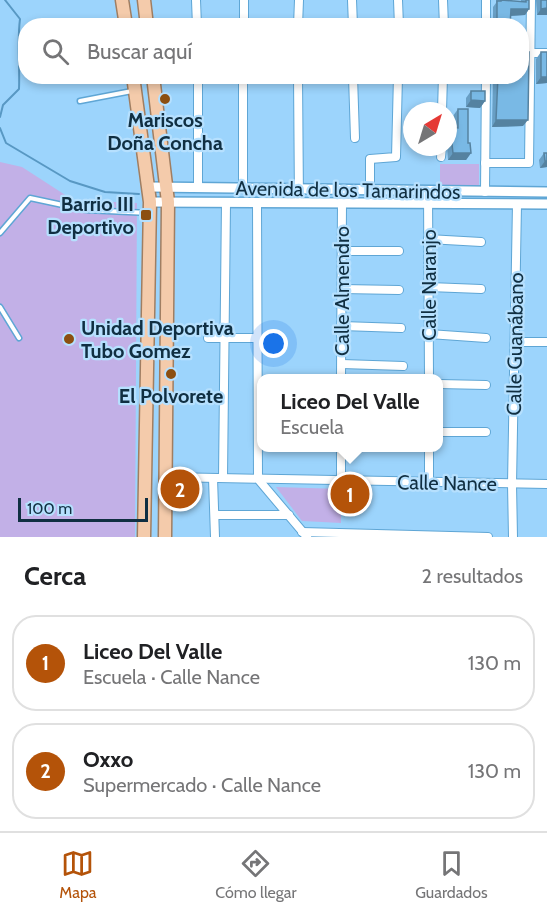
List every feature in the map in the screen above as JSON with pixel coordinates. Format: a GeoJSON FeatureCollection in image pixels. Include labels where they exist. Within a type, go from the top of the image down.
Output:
{"type":"FeatureCollection","features":[{"type":"Feature","properties":{"kind":"main road"},"geometry":{"type":"LineString","coordinates":[[122,0],[125,18]]}},
{"type":"Feature","properties":{"kind":"main road"},"geometry":{"type":"LineString","coordinates":[[144,0],[146,18]]}},
{"type":"Feature","properties":{"kind":"main road"},"geometry":{"type":"LineString","coordinates":[[134,84],[150,187],[144,537]]}},
{"type":"Feature","properties":{"kind":"main road"},"geometry":{"type":"LineString","coordinates":[[154,84],[168,202],[165,537]]}},
{"type":"Feature","properties":{"kind":"street"},"geometry":{"type":"LineString","coordinates":[[196,0],[197,18]]}},
{"type":"Feature","properties":{"kind":"street"},"geometry":{"type":"LineString","coordinates":[[244,0],[244,18]]}},
{"type":"Feature","properties":{"kind":"street"},"geometry":{"type":"LineString","coordinates":[[298,18],[299,0]]}},
{"type":"Feature","properties":{"kind":"street"},"geometry":{"type":"LineString","coordinates":[[352,0],[352,18]]}},
{"type":"Feature","properties":{"kind":"street"},"geometry":{"type":"LineString","coordinates":[[398,0],[399,18]]}},
{"type":"Feature","properties":{"kind":"street"},"geometry":{"type":"LineString","coordinates":[[443,0],[444,18]]}},
{"type":"Feature","properties":{"kind":"street"},"geometry":{"type":"LineString","coordinates":[[486,0],[486,18]]}},
{"type":"Feature","properties":{"kind":"street"},"geometry":{"type":"LineString","coordinates":[[485,163],[529,163],[531,0]]}},
{"type":"Feature","properties":{"kind":"street"},"geometry":{"type":"LineString","coordinates":[[531,53],[547,53]]}},
{"type":"Feature","properties":{"kind":"street"},"geometry":{"type":"LineString","coordinates":[[198,84],[198,188]]}},
{"type":"Feature","properties":{"kind":"street"},"geometry":{"type":"LineString","coordinates":[[243,84],[243,188]]}},
{"type":"Feature","properties":{"kind":"street"},"geometry":{"type":"LineString","coordinates":[[298,84],[299,203]]}},
{"type":"Feature","properties":{"kind":"street"},"geometry":{"type":"LineString","coordinates":[[353,84],[355,138]]}},
{"type":"Feature","properties":{"kind":"street"},"geometry":{"type":"LineString","coordinates":[[370,190],[370,159],[396,157],[398,84]]}},
{"type":"Feature","properties":{"kind":"street"},"geometry":{"type":"LineString","coordinates":[[442,102],[443,84]]}},
{"type":"Feature","properties":{"kind":"street"},"geometry":{"type":"LineString","coordinates":[[485,192],[486,84]]}},
{"type":"Feature","properties":{"kind":"street","name":"Avenida de los Tamarindos"},"geometry":{"type":"LineString","coordinates":[[150,187],[547,192]]}},
{"type":"Feature","properties":{"kind":"street","name":"Calle Naranjo"},"geometry":{"type":"LineString","coordinates":[[428,191],[429,374]]}},
{"type":"Feature","properties":{"kind":"street"},"geometry":{"type":"LineString","coordinates":[[150,208],[168,202],[547,204]]}},
{"type":"Feature","properties":{"kind":"street"},"geometry":{"type":"LineString","coordinates":[[223,478],[226,202]]}},
{"type":"Feature","properties":{"kind":"street"},"geometry":{"type":"LineString","coordinates":[[257,203],[257,374]]}},
{"type":"Feature","properties":{"kind":"street","name":"Calle Almendro"},"geometry":{"type":"LineString","coordinates":[[342,203],[342,374]]}},
{"type":"Feature","properties":{"kind":"street","name":"Calle Guanábano"},"geometry":{"type":"LineString","coordinates":[[512,484],[517,204]]}},
{"type":"Feature","properties":{"kind":"street"},"geometry":{"type":"LineString","coordinates":[[428,238],[481,242]]}},
{"type":"Feature","properties":{"kind":"street"},"geometry":{"type":"LineString","coordinates":[[342,251],[399,251]]}},
{"type":"Feature","properties":{"kind":"street"},"geometry":{"type":"LineString","coordinates":[[429,287],[481,289]]}},
{"type":"Feature","properties":{"kind":"street"},"geometry":{"type":"LineString","coordinates":[[342,288],[399,290]]}},
{"type":"Feature","properties":{"kind":"street"},"geometry":{"type":"LineString","coordinates":[[342,326],[401,328]]}},
{"type":"Feature","properties":{"kind":"street"},"geometry":{"type":"LineString","coordinates":[[429,334],[486,338]]}},
{"type":"Feature","properties":{"kind":"street"},"geometry":{"type":"LineString","coordinates":[[208,338],[257,338]]}},
{"type":"Feature","properties":{"kind":"street"},"geometry":{"type":"LineString","coordinates":[[515,342],[547,342]]}},
{"type":"Feature","properties":{"kind":"street"},"geometry":{"type":"LineString","coordinates":[[342,364],[403,366]]}},
{"type":"Feature","properties":{"kind":"street"},"geometry":{"type":"LineString","coordinates":[[443,384],[486,385]]}},
{"type":"Feature","properties":{"kind":"street"},"geometry":{"type":"LineString","coordinates":[[443,432],[486,432]]}},
{"type":"Feature","properties":{"kind":"street"},"geometry":{"type":"LineString","coordinates":[[258,452],[258,479],[304,534],[488,537]]}},
{"type":"Feature","properties":{"kind":"street"},"geometry":{"type":"LineString","coordinates":[[341,452],[341,480]]}},
{"type":"Feature","properties":{"kind":"street"},"geometry":{"type":"LineString","coordinates":[[429,452],[429,482]]}},
{"type":"Feature","properties":{"kind":"street","name":"Calle Nance"},"geometry":{"type":"LineString","coordinates":[[167,477],[547,484]]}},
{"type":"Feature","properties":{"kind":"street"},"geometry":{"type":"LineString","coordinates":[[213,478],[215,537]]}},
{"type":"Feature","properties":{"kind":"street"},"geometry":{"type":"LineString","coordinates":[[512,484],[513,537]]}},
{"type":"Feature","properties":{"kind":"street"},"geometry":{"type":"LineString","coordinates":[[215,515],[290,515]]}},
{"type":"Feature","properties":{"kind":"lane"},"geometry":{"type":"LineString","coordinates":[[80,101],[135,91]]}},
{"type":"Feature","properties":{"kind":"lane"},"geometry":{"type":"LineString","coordinates":[[0,233],[30,198],[86,210],[150,208]]}},
{"type":"Feature","properties":{"kind":"lane"},"geometry":{"type":"LineString","coordinates":[[0,307],[19,338]]}},
{"type":"Feature","properties":{"kind":"shaded area","name":"Unidad Deportiva Tubo Gomez"},"geometry":{"type":"Polygon","coordinates":[[[0,162],[22,167],[73,200],[137,203],[135,537],[0,537],[0,162]]]}},
{"type":"Feature","properties":{"kind":"shaded area"},"geometry":{"type":"Polygon","coordinates":[[[440,164],[479,164],[479,186],[440,186],[440,164]]]}},
{"type":"Feature","properties":{"kind":"shaded area"},"geometry":{"type":"Polygon","coordinates":[[[276,487],[341,489],[341,523],[302,521],[276,487]]]}},
{"type":"Feature","properties":{"kind":"building"},"geometry":{"type":"Polygon","coordinates":[[[529,0],[529,9],[511,9],[510,18],[497,18],[497,1],[526,2],[529,0]]]}},
{"type":"Feature","properties":{"kind":"building"},"geometry":{"type":"Polygon","coordinates":[[[541,0],[547,0],[547,8],[541,9],[541,0]]]}},
{"type":"Feature","properties":{"kind":"building"},"geometry":{"type":"Polygon","coordinates":[[[541,52],[547,52],[547,77],[541,77],[541,52]]]}},
{"type":"Feature","properties":{"kind":"building"},"geometry":{"type":"Polygon","coordinates":[[[498,84],[529,84],[528,120],[496,120],[498,84]]]}},
{"type":"Feature","properties":{"kind":"building"},"geometry":{"type":"Polygon","coordinates":[[[471,91],[485,91],[485,101],[471,100],[471,91]]]}},
{"type":"Feature","properties":{"kind":"building"},"geometry":{"type":"Polygon","coordinates":[[[458,109],[468,109],[468,143],[470,143],[471,153],[457,153],[458,109]]]}},
{"type":"Feature","properties":{"kind":"waterway"},"geometry":{"type":"LineString","coordinates":[[5,0],[19,18]]}},
{"type":"Feature","properties":{"kind":"waterway"},"geometry":{"type":"LineString","coordinates":[[0,117],[3,105],[19,89],[19,84]]}},
{"type":"Feature","properties":{"kind":"waterway"},"geometry":{"type":"LineString","coordinates":[[0,128],[6,143],[70,181],[105,192],[139,194]]}},
{"type":"Feature","properties":{"kind":"place","name":"Mariscos Doña Concha"},"geometry":{"type":"Point","coordinates":[165,99]}},
{"type":"Feature","properties":{"kind":"place","name":"Barrio III Deportivo"},"geometry":{"type":"Point","coordinates":[146,215]}},
{"type":"Feature","properties":{"kind":"place","name":"Unidad Deportiva Tubo Gomez"},"geometry":{"type":"Point","coordinates":[69,339]}},
{"type":"Feature","properties":{"kind":"place","name":"El Polvorete"},"geometry":{"type":"Point","coordinates":[171,374]}},
{"type":"Feature","properties":{"kind":"place","name":"Oxxo"},"geometry":{"type":"Point","coordinates":[180,489]}},
{"type":"Feature","properties":{"kind":"place","name":"Liceo Del Valle"},"geometry":{"type":"Point","coordinates":[350,494]}}]}
